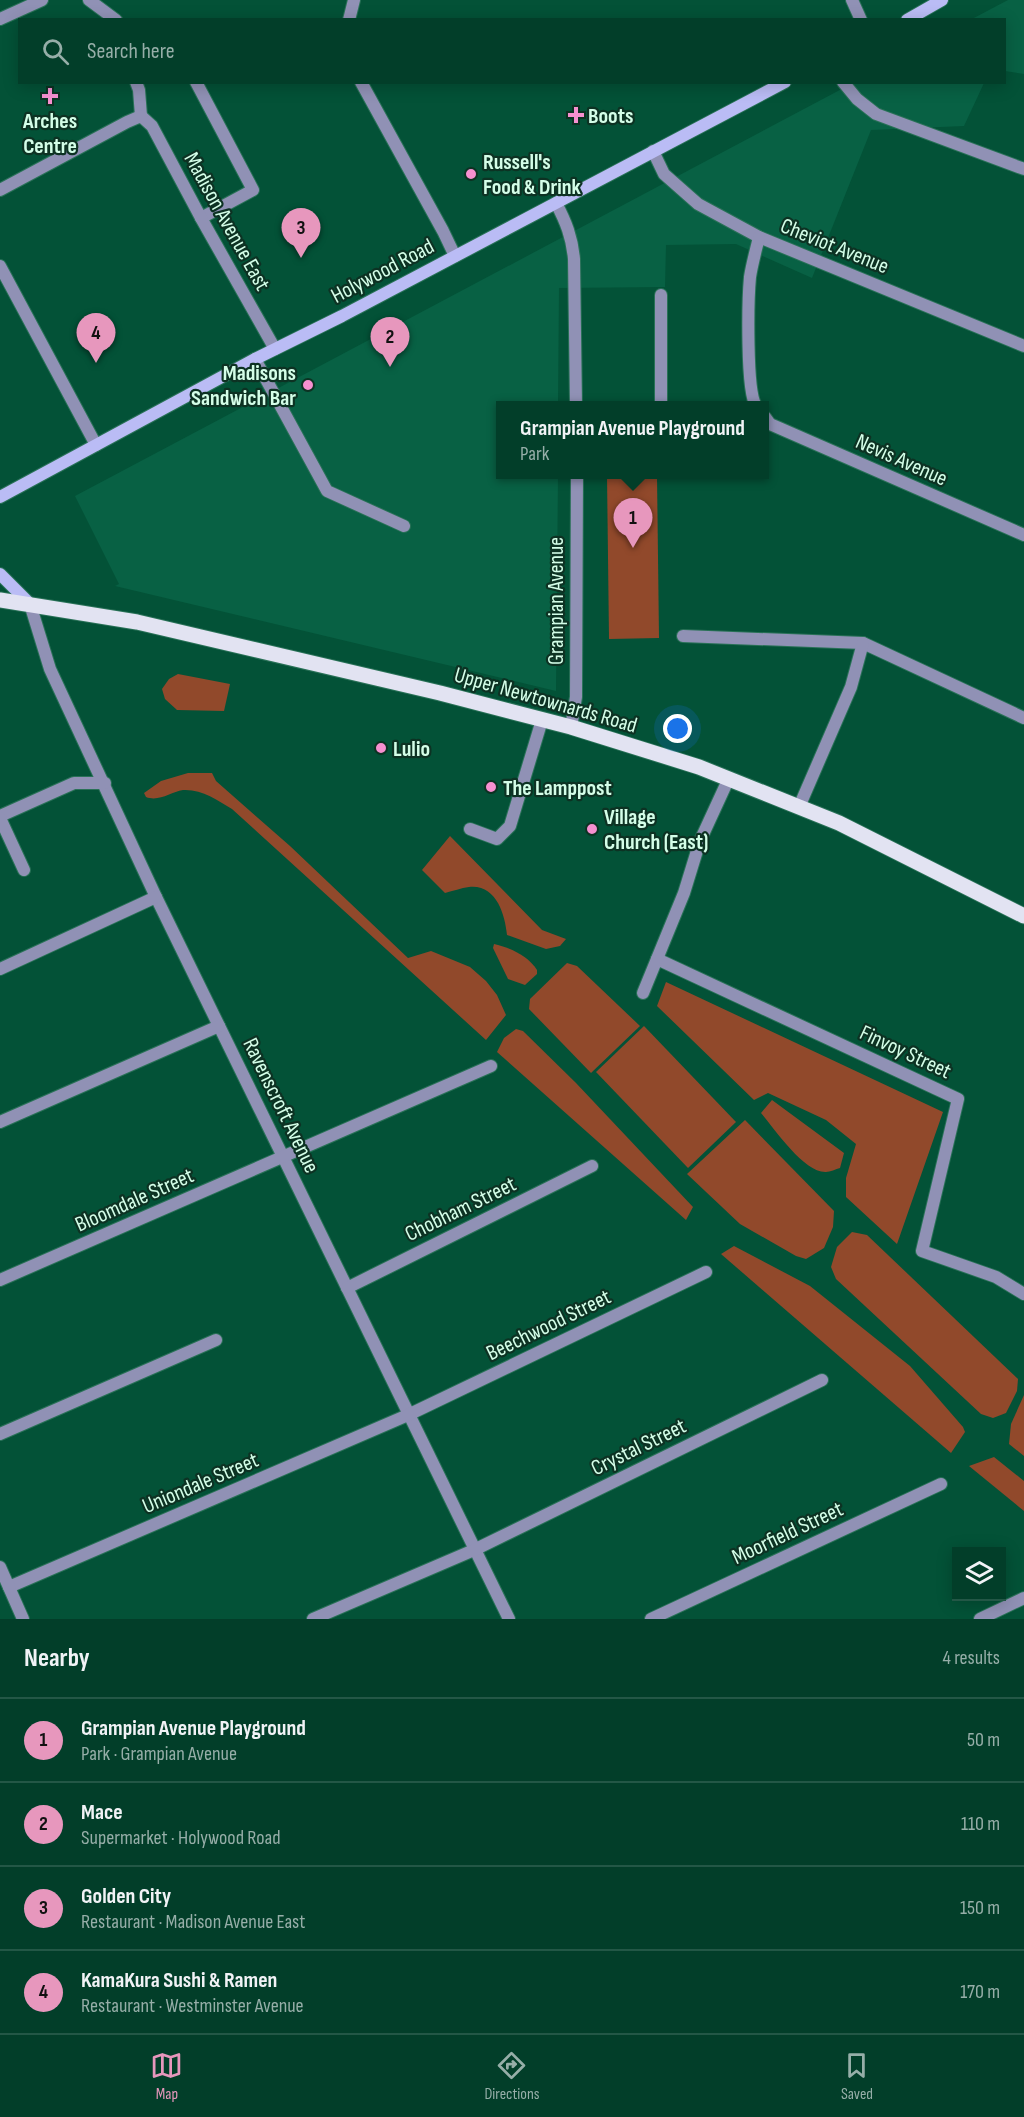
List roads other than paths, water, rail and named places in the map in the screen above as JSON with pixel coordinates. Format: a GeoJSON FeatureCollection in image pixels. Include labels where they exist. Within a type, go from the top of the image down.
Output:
{"type":"FeatureCollection","features":[{"type":"Feature","properties":{"kind":"main road"},"geometry":{"type":"LineString","coordinates":[[910,18],[942,0]]}},
{"type":"Feature","properties":{"kind":"main road","name":"Holywood Road"},"geometry":{"type":"LineString","coordinates":[[0,497],[255,359],[781,84]]}},
{"type":"Feature","properties":{"kind":"main road"},"geometry":{"type":"LineString","coordinates":[[0,574],[30,604]]}},
{"type":"Feature","properties":{"kind":"main road","name":"Upper Newtownards Road"},"geometry":{"type":"LineString","coordinates":[[0,600],[137,622],[428,690],[571,727],[729,778],[839,823],[1024,916]]}},
{"type":"Feature","properties":{"kind":"street"},"geometry":{"type":"LineString","coordinates":[[0,19],[42,0]]}},
{"type":"Feature","properties":{"kind":"street"},"geometry":{"type":"LineString","coordinates":[[89,0],[113,18]]}},
{"type":"Feature","properties":{"kind":"street"},"geometry":{"type":"LineString","coordinates":[[350,18],[354,0]]}},
{"type":"Feature","properties":{"kind":"street"},"geometry":{"type":"LineString","coordinates":[[852,0],[860,18]]}},
{"type":"Feature","properties":{"kind":"street"},"geometry":{"type":"LineString","coordinates":[[0,190],[141,116],[137,84]]}},
{"type":"Feature","properties":{"kind":"street"},"geometry":{"type":"LineString","coordinates":[[197,84],[253,189],[201,218]]}},
{"type":"Feature","properties":{"kind":"street"},"geometry":{"type":"LineString","coordinates":[[362,84],[443,231],[454,256]]}},
{"type":"Feature","properties":{"kind":"street"},"geometry":{"type":"LineString","coordinates":[[845,84],[857,99],[876,114],[1024,169]]}},
{"type":"Feature","properties":{"kind":"street","name":"Madison Avenue East"},"geometry":{"type":"LineString","coordinates":[[141,116],[152,126],[275,350]]}},
{"type":"Feature","properties":{"kind":"street","name":"Cheviot Avenue"},"geometry":{"type":"LineString","coordinates":[[653,151],[664,174],[698,204],[759,237],[1024,346]]}},
{"type":"Feature","properties":{"kind":"street"},"geometry":{"type":"LineString","coordinates":[[556,203],[570,231],[574,259],[576,401]]}},
{"type":"Feature","properties":{"kind":"street"},"geometry":{"type":"LineString","coordinates":[[753,401],[749,378],[750,287],[759,237]]}},
{"type":"Feature","properties":{"kind":"street"},"geometry":{"type":"LineString","coordinates":[[0,266],[96,445]]}},
{"type":"Feature","properties":{"kind":"street"},"geometry":{"type":"LineString","coordinates":[[661,295],[661,401]]}},
{"type":"Feature","properties":{"kind":"street"},"geometry":{"type":"LineString","coordinates":[[255,359],[327,491],[404,526]]}},
{"type":"Feature","properties":{"kind":"street","name":"Nevis Avenue"},"geometry":{"type":"LineString","coordinates":[[769,423],[1024,536]]}},
{"type":"Feature","properties":{"kind":"street","name":"Grampian Avenue"},"geometry":{"type":"LineString","coordinates":[[571,727],[576,697],[577,479]]}},
{"type":"Feature","properties":{"kind":"street","name":"Ravenscroft Avenue"},"geometry":{"type":"LineString","coordinates":[[30,604],[50,669],[156,897],[509,1619]]}},
{"type":"Feature","properties":{"kind":"street"},"geometry":{"type":"LineString","coordinates":[[683,636],[863,643],[1024,718]]}},
{"type":"Feature","properties":{"kind":"street"},"geometry":{"type":"LineString","coordinates":[[799,807],[851,687],[863,643]]}},
{"type":"Feature","properties":{"kind":"street"},"geometry":{"type":"LineString","coordinates":[[470,829],[497,839],[510,826],[542,720]]}},
{"type":"Feature","properties":{"kind":"street"},"geometry":{"type":"LineString","coordinates":[[24,870],[0,817],[74,783],[102,778]]}},
{"type":"Feature","properties":{"kind":"street"},"geometry":{"type":"LineString","coordinates":[[643,993],[684,893],[700,841],[729,778]]}},
{"type":"Feature","properties":{"kind":"street"},"geometry":{"type":"LineString","coordinates":[[0,969],[156,897]]}},
{"type":"Feature","properties":{"kind":"street","name":"Finvoy Street"},"geometry":{"type":"LineString","coordinates":[[657,959],[958,1099],[922,1251],[996,1277],[1024,1294]]}},
{"type":"Feature","properties":{"kind":"street"},"geometry":{"type":"LineString","coordinates":[[0,1122],[219,1026]]}},
{"type":"Feature","properties":{"kind":"street","name":"Bloomdale Street"},"geometry":{"type":"LineString","coordinates":[[0,1280],[491,1066]]}},
{"type":"Feature","properties":{"kind":"street","name":"Chobham Street"},"geometry":{"type":"LineString","coordinates":[[347,1288],[592,1166]]}},
{"type":"Feature","properties":{"kind":"street","name":"Beechwood Street"},"geometry":{"type":"LineString","coordinates":[[408,1415],[706,1272]]}},
{"type":"Feature","properties":{"kind":"street"},"geometry":{"type":"LineString","coordinates":[[0,1434],[216,1340]]}},
{"type":"Feature","properties":{"kind":"street","name":"Crystal Street"},"geometry":{"type":"LineString","coordinates":[[313,1619],[474,1550],[822,1380]]}},
{"type":"Feature","properties":{"kind":"street","name":"Uniondale Street"},"geometry":{"type":"LineString","coordinates":[[9,1587],[408,1415]]}},
{"type":"Feature","properties":{"kind":"street","name":"Moorfield Street"},"geometry":{"type":"LineString","coordinates":[[651,1619],[941,1484]]}},
{"type":"Feature","properties":{"kind":"street"},"geometry":{"type":"LineString","coordinates":[[0,1567],[23,1619]]}},
{"type":"Feature","properties":{"kind":"street"},"geometry":{"type":"LineString","coordinates":[[980,1619],[1024,1598]]}},
{"type":"Feature","properties":{"kind":"place","name":"Arches Centre"},"geometry":{"type":"Point","coordinates":[50,96]}},
{"type":"Feature","properties":{"kind":"place","name":"Boots"},"geometry":{"type":"Point","coordinates":[576,115]}},
{"type":"Feature","properties":{"kind":"place","name":"Russell's Food & Drink"},"geometry":{"type":"Point","coordinates":[471,174]}},
{"type":"Feature","properties":{"kind":"place","name":"Golden City"},"geometry":{"type":"Point","coordinates":[301,258]}},
{"type":"Feature","properties":{"kind":"place","name":"KamaKura Sushi & Ramen"},"geometry":{"type":"Point","coordinates":[96,363]}},
{"type":"Feature","properties":{"kind":"place","name":"Mace"},"geometry":{"type":"Point","coordinates":[390,367]}},
{"type":"Feature","properties":{"kind":"place","name":"Madisons Sandwich Bar"},"geometry":{"type":"Point","coordinates":[308,385]}},
{"type":"Feature","properties":{"kind":"place","name":"Grampian Avenue Playground"},"geometry":{"type":"Point","coordinates":[633,548]}},
{"type":"Feature","properties":{"kind":"place","name":"Lulio"},"geometry":{"type":"Point","coordinates":[381,748]}},
{"type":"Feature","properties":{"kind":"place","name":"The Lamppost"},"geometry":{"type":"Point","coordinates":[491,787]}},
{"type":"Feature","properties":{"kind":"place","name":"Village Church (East)"},"geometry":{"type":"Point","coordinates":[592,829]}}]}
